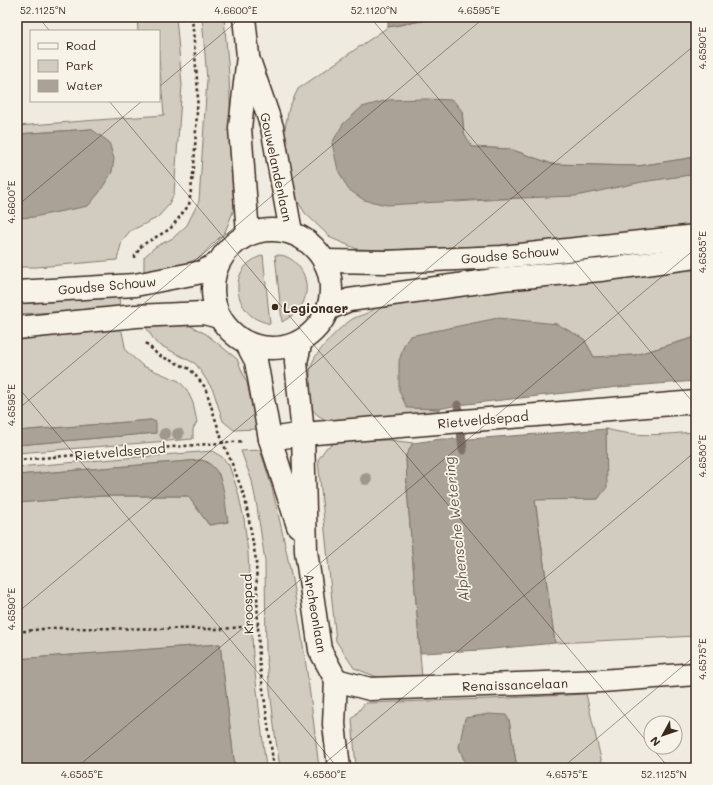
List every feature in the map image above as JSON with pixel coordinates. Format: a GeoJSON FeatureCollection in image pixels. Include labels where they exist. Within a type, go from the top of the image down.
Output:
{"type":"FeatureCollection","features":[{"type":"Feature","properties":{"kind":"street","name":"Gouwelandenlaan"},"geometry":{"type":"LineString","coordinates":[[244,17],[248,56],[240,128],[248,234]]}},
{"type":"Feature","properties":{"kind":"street","name":"Gouwelandenlaan"},"geometry":{"type":"LineString","coordinates":[[248,56],[272,127],[291,232]]}},
{"type":"Feature","properties":{"kind":"street"},"geometry":{"type":"LineString","coordinates":[[262,230],[291,232],[304,239],[315,248],[324,261],[330,276],[331,292],[328,309],[322,322],[312,333],[301,341],[283,348],[265,348],[247,344],[231,333],[219,318],[213,300],[213,281],[218,263],[226,251],[236,241],[248,234],[262,230]]}},
{"type":"Feature","properties":{"kind":"street","name":"Goudse Schouw"},"geometry":{"type":"LineString","coordinates":[[324,261],[386,262],[502,257],[696,236]]}},
{"type":"Feature","properties":{"kind":"street","name":"Goudse Schouw"},"geometry":{"type":"LineString","coordinates":[[328,309],[349,300],[502,279],[600,270],[696,257]]}},
{"type":"Feature","properties":{"kind":"street","name":"Goudse Schouw"},"geometry":{"type":"LineString","coordinates":[[17,292],[136,285],[202,272],[218,263]]}},
{"type":"Feature","properties":{"kind":"street"},"geometry":{"type":"LineString","coordinates":[[17,328],[136,316],[204,313],[219,318]]}},
{"type":"Feature","properties":{"kind":"street","name":"Archeonlaan"},"geometry":{"type":"LineString","coordinates":[[301,341],[296,362],[303,434],[306,551],[320,650],[336,680]]}},
{"type":"Feature","properties":{"kind":"street","name":"Archeonlaan"},"geometry":{"type":"LineString","coordinates":[[247,344],[256,361],[270,438],[306,551]]}},
{"type":"Feature","properties":{"kind":"street","name":"Rietveldsepad"},"geometry":{"type":"LineString","coordinates":[[270,438],[303,434],[696,402]]}},
{"type":"Feature","properties":{"kind":"street","name":"Renaissancelaan"},"geometry":{"type":"LineString","coordinates":[[336,680],[370,689],[601,681],[696,674]]}},
{"type":"Feature","properties":{"kind":"street"},"geometry":{"type":"LineString","coordinates":[[336,680],[334,724],[339,768]]}},
{"type":"Feature","properties":{"kind":"path"},"geometry":{"type":"LineString","coordinates":[[136,285],[135,256],[142,245],[170,229],[189,205],[194,167],[198,92],[192,17]]}},
{"type":"Feature","properties":{"kind":"path"},"geometry":{"type":"LineString","coordinates":[[136,316],[143,341],[158,355],[190,369],[205,387],[223,443]]}},
{"type":"Feature","properties":{"kind":"path","name":"Rietveldsepad"},"geometry":{"type":"LineString","coordinates":[[17,460],[223,443]]}},
{"type":"Feature","properties":{"kind":"path","name":"Kroospad"},"geometry":{"type":"LineString","coordinates":[[223,443],[234,466],[245,498],[256,560],[259,660],[274,768]]}},
{"type":"Feature","properties":{"kind":"path"},"geometry":{"type":"LineString","coordinates":[[17,632],[51,628],[224,629],[258,625]]}},
{"type":"Feature","properties":{"kind":"green space"},"geometry":{"type":"Polygon","coordinates":[[[137,17],[176,17],[182,85],[174,194],[167,207],[157,218],[130,231],[122,241],[117,260],[37,267],[17,267],[17,218],[33,217],[91,129],[17,134],[17,126],[164,115],[160,69],[160,30],[138,30],[137,17]]]}},
{"type":"Feature","properties":{"kind":"green space"},"geometry":{"type":"Polygon","coordinates":[[[202,17],[224,17],[229,75],[234,209],[225,232],[199,258],[178,267],[144,272],[144,257],[155,247],[173,238],[187,225],[199,201],[207,80],[202,17]]]}},
{"type":"Feature","properties":{"kind":"green space"},"geometry":{"type":"Polygon","coordinates":[[[444,17],[696,17],[696,157],[638,166],[552,164],[510,149],[472,147],[464,133],[462,111],[454,202],[519,198],[696,174],[696,225],[512,245],[384,250],[357,249],[331,238],[305,213],[295,197],[283,138],[289,108],[298,89],[388,27],[444,17]]]}},
{"type":"Feature","properties":{"kind":"green space"},"geometry":{"type":"Polygon","coordinates":[[[263,255],[270,324],[253,317],[244,307],[238,294],[241,273],[249,263],[263,255]]]}},
{"type":"Feature","properties":{"kind":"green space"},"geometry":{"type":"Polygon","coordinates":[[[275,255],[284,256],[298,265],[302,271],[306,283],[303,303],[294,314],[282,322],[275,255]]]}},
{"type":"Feature","properties":{"kind":"green space"},"geometry":{"type":"Polygon","coordinates":[[[696,267],[696,337],[635,355],[594,357],[584,339],[415,408],[439,409],[440,417],[328,421],[318,415],[310,406],[307,390],[311,367],[316,355],[329,339],[347,323],[375,308],[428,300],[483,288],[696,267]]]}},
{"type":"Feature","properties":{"kind":"green space"},"geometry":{"type":"Polygon","coordinates":[[[119,297],[120,309],[17,314],[17,304],[119,297]]]}},
{"type":"Feature","properties":{"kind":"green space"},"geometry":{"type":"Polygon","coordinates":[[[185,323],[206,334],[237,359],[247,383],[257,429],[234,430],[223,421],[213,390],[196,364],[156,343],[144,324],[185,323]]]}},
{"type":"Feature","properties":{"kind":"green space"},"geometry":{"type":"Polygon","coordinates":[[[121,327],[126,351],[143,366],[179,381],[187,390],[193,403],[197,422],[193,429],[193,439],[17,453],[17,445],[156,433],[151,420],[17,431],[17,336],[121,327]]]}},
{"type":"Feature","properties":{"kind":"green space"},"geometry":{"type":"Polygon","coordinates":[[[606,429],[629,434],[696,432],[696,636],[555,643],[535,499],[598,499],[606,455],[606,429]]]}},
{"type":"Feature","properties":{"kind":"green space"},"geometry":{"type":"Polygon","coordinates":[[[389,440],[413,443],[406,455],[407,488],[422,678],[382,679],[354,668],[336,641],[318,460],[326,448],[338,441],[389,440]]]}},
{"type":"Feature","properties":{"kind":"green space"},"geometry":{"type":"Polygon","coordinates":[[[260,450],[273,491],[290,570],[307,669],[319,768],[280,768],[266,654],[265,561],[252,481],[241,451],[260,450]]]}},
{"type":"Feature","properties":{"kind":"green space"},"geometry":{"type":"Polygon","coordinates":[[[212,451],[222,457],[229,465],[238,492],[244,519],[248,553],[253,655],[266,768],[235,768],[220,644],[17,659],[17,503],[102,496],[188,496],[209,525],[228,522],[219,474],[208,462],[201,460],[17,475],[17,467],[212,451]]]}},
{"type":"Feature","properties":{"kind":"green space"},"geometry":{"type":"Polygon","coordinates":[[[586,694],[603,768],[517,768],[509,720],[459,747],[467,768],[356,768],[352,719],[365,703],[586,694]]]}},
{"type":"Feature","properties":{"kind":"water"},"geometry":{"type":"Polygon","coordinates":[[[388,17],[444,17],[388,27],[388,17]]]}},
{"type":"Feature","properties":{"kind":"water"},"geometry":{"type":"Polygon","coordinates":[[[388,100],[453,100],[462,111],[464,133],[472,147],[510,149],[552,164],[638,166],[696,157],[696,174],[642,182],[576,196],[387,205],[364,200],[348,189],[338,170],[332,143],[343,124],[362,107],[388,100]]]}},
{"type":"Feature","properties":{"kind":"water"},"geometry":{"type":"Polygon","coordinates":[[[91,129],[109,142],[114,159],[112,172],[99,193],[88,206],[33,217],[17,218],[17,134],[91,129]]]}},
{"type":"Feature","properties":{"kind":"water"},"geometry":{"type":"Polygon","coordinates":[[[498,318],[557,324],[584,339],[594,357],[635,355],[696,337],[696,381],[618,387],[458,405],[439,409],[407,408],[399,391],[399,361],[404,345],[410,336],[498,318]]]}},
{"type":"Feature","properties":{"kind":"water"},"geometry":{"type":"Polygon","coordinates":[[[151,420],[156,422],[156,433],[17,445],[17,431],[151,420]]]}},
{"type":"Feature","properties":{"kind":"water"},"geometry":{"type":"Polygon","coordinates":[[[606,429],[607,487],[598,499],[535,500],[555,643],[482,650],[420,653],[407,488],[406,455],[413,443],[441,439],[470,439],[606,429]]]}},
{"type":"Feature","properties":{"kind":"water"},"geometry":{"type":"Polygon","coordinates":[[[201,460],[215,469],[219,477],[224,495],[228,522],[209,525],[188,496],[102,496],[17,503],[17,475],[201,460]]]}},
{"type":"Feature","properties":{"kind":"water"},"geometry":{"type":"Polygon","coordinates":[[[220,644],[235,768],[17,768],[17,659],[220,644]]]}},
{"type":"Feature","properties":{"kind":"water"},"geometry":{"type":"Polygon","coordinates":[[[489,714],[506,715],[509,720],[517,768],[467,768],[459,747],[465,718],[489,714]]]}},
{"type":"Feature","properties":{"kind":"waterway","name":"Alphensche Wetering"},"geometry":{"type":"LineString","coordinates":[[458,405],[463,450]]}},
{"type":"Feature","properties":{"kind":"place","name":"Legionaer"},"geometry":{"type":"Point","coordinates":[275,307]}}]}
